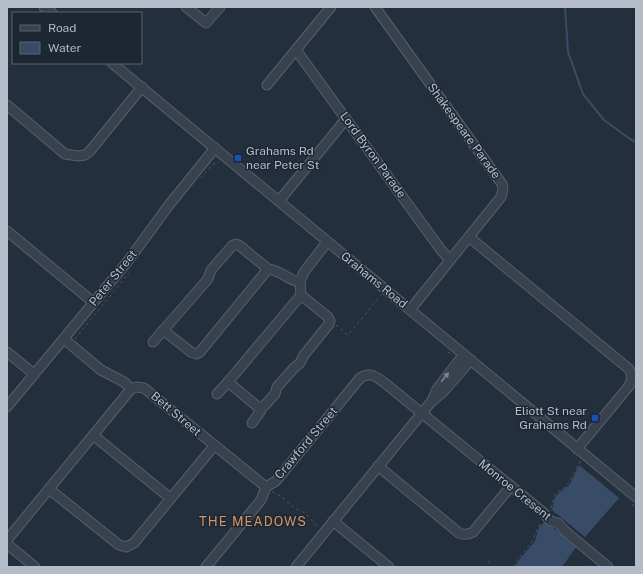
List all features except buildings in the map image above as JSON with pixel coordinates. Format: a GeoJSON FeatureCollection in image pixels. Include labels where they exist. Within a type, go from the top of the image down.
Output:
{"type":"FeatureCollection","features":[{"type":"Feature","properties":{"kind":"street"},"geometry":{"type":"LineString","coordinates":[[186,7],[206,23],[220,7]]}},
{"type":"Feature","properties":{"kind":"street"},"geometry":{"type":"LineString","coordinates":[[267,84],[331,7]]}},
{"type":"Feature","properties":{"kind":"street","name":"Shakespeare Parade"},"geometry":{"type":"LineString","coordinates":[[375,7],[502,184],[503,188],[501,197],[410,310]]}},
{"type":"Feature","properties":{"kind":"street","name":"Lord Byron Parade"},"geometry":{"type":"LineString","coordinates":[[296,50],[440,250],[450,260]]}},
{"type":"Feature","properties":{"kind":"street","name":"Grahams Road"},"geometry":{"type":"LineString","coordinates":[[113,64],[636,497]]}},
{"type":"Feature","properties":{"kind":"street"},"geometry":{"type":"LineString","coordinates":[[7,105],[65,154],[78,156],[85,155],[90,151],[142,87]]}},
{"type":"Feature","properties":{"kind":"street"},"geometry":{"type":"LineString","coordinates":[[279,201],[346,119]]}},
{"type":"Feature","properties":{"kind":"street","name":"Peter Street"},"geometry":{"type":"LineString","coordinates":[[7,407],[128,261],[169,205],[216,148]]}},
{"type":"Feature","properties":{"kind":"street"},"geometry":{"type":"LineString","coordinates":[[7,231],[93,302]]}},
{"type":"Feature","properties":{"kind":"street"},"geometry":{"type":"LineString","coordinates":[[469,237],[629,369],[632,374],[632,380],[629,386],[578,449]]}},
{"type":"Feature","properties":{"kind":"street"},"geometry":{"type":"LineString","coordinates":[[217,394],[301,295],[300,282],[309,264],[327,242]]}},
{"type":"Feature","properties":{"kind":"street"},"geometry":{"type":"LineString","coordinates":[[153,342],[208,279],[212,270],[232,246],[236,244],[268,269],[280,272],[289,279],[300,282]]}},
{"type":"Feature","properties":{"kind":"street"},"geometry":{"type":"LineString","coordinates":[[163,330],[191,352],[196,354],[200,352],[268,269]]}},
{"type":"Feature","properties":{"kind":"street"},"geometry":{"type":"LineString","coordinates":[[252,423],[262,407],[275,394],[277,387],[300,363],[304,355],[329,324],[330,320],[328,317],[301,295]]}},
{"type":"Feature","properties":{"kind":"street","name":"Bett Street"},"geometry":{"type":"LineString","coordinates":[[64,338],[101,370],[124,382],[131,389],[136,386],[144,388],[266,487]]}},
{"type":"Feature","properties":{"kind":"street"},"geometry":{"type":"LineString","coordinates":[[7,352],[34,374]]}},
{"type":"Feature","properties":{"kind":"street"},"geometry":{"type":"LineString","coordinates":[[296,567],[431,402],[443,392],[467,357]]}},
{"type":"Feature","properties":{"kind":"street","name":"Crawford Street"},"geometry":{"type":"LineString","coordinates":[[206,567],[261,500],[266,487],[276,481],[364,375],[370,374],[375,376],[422,414]]}},
{"type":"Feature","properties":{"kind":"street"},"geometry":{"type":"LineString","coordinates":[[228,382],[255,406],[262,407]]}},
{"type":"Feature","properties":{"kind":"street"},"geometry":{"type":"LineString","coordinates":[[7,540],[131,389]]}},
{"type":"Feature","properties":{"kind":"street","name":"Monroe Cresent"},"geometry":{"type":"LineString","coordinates":[[422,414],[544,513],[550,521],[558,523],[565,531],[608,567]]}},
{"type":"Feature","properties":{"kind":"street"},"geometry":{"type":"LineString","coordinates":[[93,435],[170,498]]}},
{"type":"Feature","properties":{"kind":"street"},"geometry":{"type":"LineString","coordinates":[[49,489],[119,545],[126,547],[134,543],[214,446]]}},
{"type":"Feature","properties":{"kind":"street"},"geometry":{"type":"LineString","coordinates":[[378,466],[462,534],[473,532],[511,486]]}},
{"type":"Feature","properties":{"kind":"street"},"geometry":{"type":"LineString","coordinates":[[334,521],[388,567]]}},
{"type":"Feature","properties":{"kind":"street"},"geometry":{"type":"LineString","coordinates":[[7,544],[35,567]]}},
{"type":"Feature","properties":{"kind":"path"},"geometry":{"type":"LineString","coordinates":[[330,320],[348,335],[385,290]]}},
{"type":"Feature","properties":{"kind":"path"},"geometry":{"type":"LineString","coordinates":[[266,487],[305,513],[325,532]]}},
{"type":"Feature","properties":{"kind":"path"},"geometry":{"type":"LineString","coordinates":[[488,561],[492,567]]}},
{"type":"Feature","properties":{"kind":"water"},"geometry":{"type":"Polygon","coordinates":[[[579,465],[619,498],[585,537],[552,510],[555,497],[570,484],[579,465]]]}},
{"type":"Feature","properties":{"kind":"water"},"geometry":{"type":"Polygon","coordinates":[[[545,521],[576,547],[562,567],[515,567],[535,541],[539,527],[545,521]]]}},
{"type":"Feature","properties":{"kind":"waterway"},"geometry":{"type":"LineString","coordinates":[[565,7],[568,52],[583,94],[604,120],[636,142]]}},
{"type":"Feature","properties":{"kind":"place","name":"Grahams Rd near Peter St"},"geometry":{"type":"Point","coordinates":[238,158]}},
{"type":"Feature","properties":{"kind":"place","name":"Eliott St near Grahams Rd"},"geometry":{"type":"Point","coordinates":[595,418]}},
{"type":"Feature","properties":{"kind":"district","name":"THE MEADOWS"},"geometry":{"type":"Point","coordinates":[253,521]}}]}
